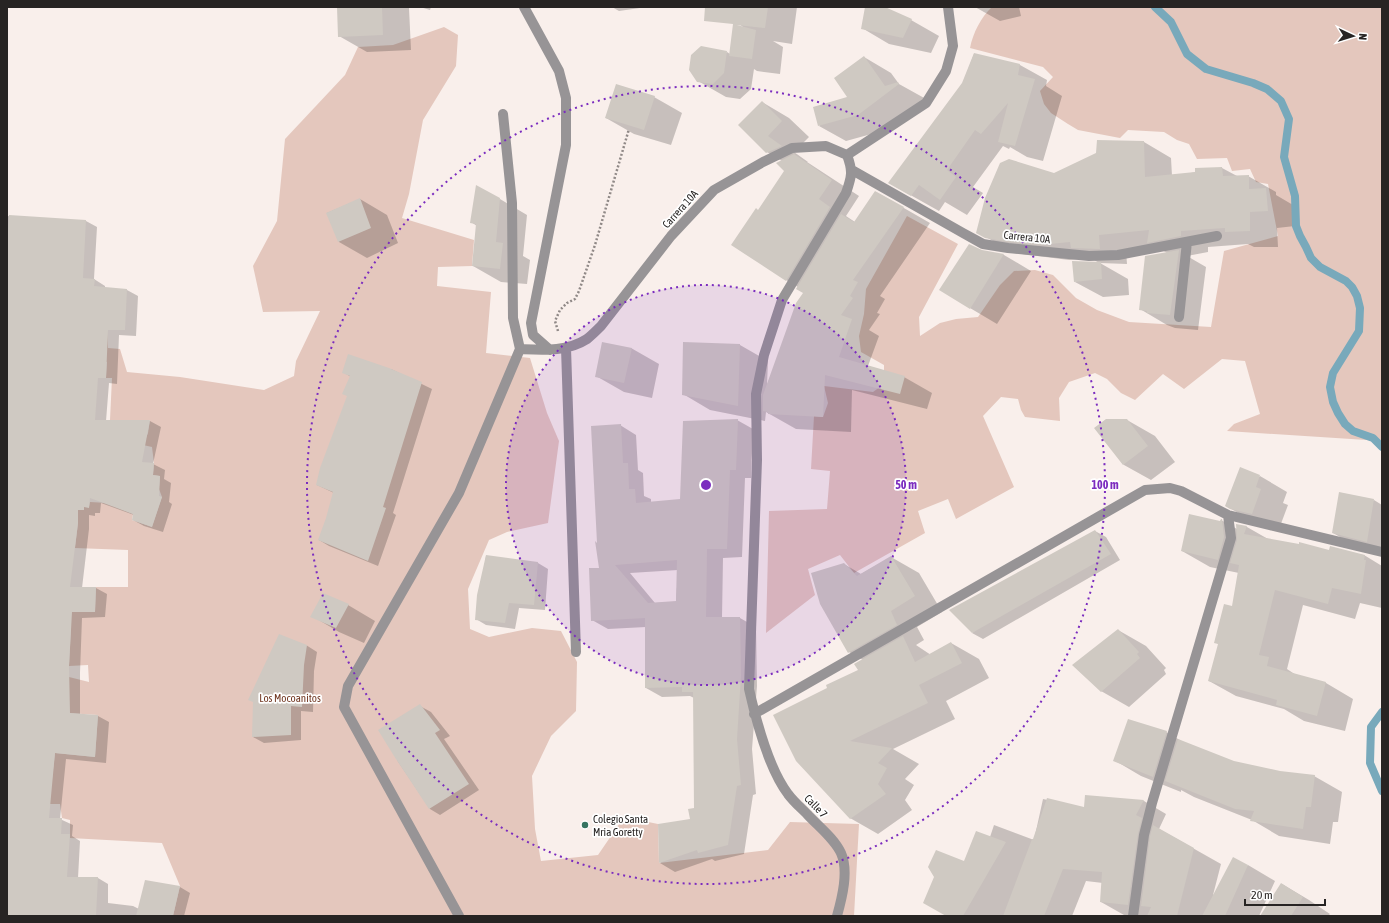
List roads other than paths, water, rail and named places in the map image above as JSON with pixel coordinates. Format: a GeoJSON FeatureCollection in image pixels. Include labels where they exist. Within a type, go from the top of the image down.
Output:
{"type":"FeatureCollection","features":[{"type":"Feature","properties":{"kind":"street"},"geometry":{"type":"LineString","coordinates":[[524,7],[559,72],[566,98],[566,145],[531,323],[533,335],[550,350]]}},
{"type":"Feature","properties":{"kind":"street"},"geometry":{"type":"LineString","coordinates":[[852,170],[847,155],[926,103],[946,71],[953,46],[948,7]]}},
{"type":"Feature","properties":{"kind":"street"},"geometry":{"type":"LineString","coordinates":[[459,916],[344,707],[348,686],[459,493],[520,349],[513,318],[512,203],[503,114]]}},
{"type":"Feature","properties":{"kind":"street","name":"Carrera 10A"},"geometry":{"type":"LineString","coordinates":[[520,349],[550,350],[566,348],[587,339],[601,326],[671,236],[714,190],[763,162],[792,148],[826,146],[847,155]]}},
{"type":"Feature","properties":{"kind":"street","name":"Carrera 10A"},"geometry":{"type":"LineString","coordinates":[[852,170],[983,244],[1089,256],[1118,255],[1217,236]]}},
{"type":"Feature","properties":{"kind":"street","name":"Calle 7"},"geometry":{"type":"LineString","coordinates":[[837,916],[843,892],[844,868],[841,854],[833,842],[788,794],[773,767],[754,714],[749,689],[757,460],[756,394],[764,355],[782,300],[846,193],[851,180],[852,170]]}},
{"type":"Feature","properties":{"kind":"street"},"geometry":{"type":"LineString","coordinates":[[1179,317],[1187,242]]}},
{"type":"Feature","properties":{"kind":"street"},"geometry":{"type":"LineString","coordinates":[[566,348],[576,652]]}},
{"type":"Feature","properties":{"kind":"street"},"geometry":{"type":"LineString","coordinates":[[754,714],[1145,490],[1170,488],[1181,491],[1228,515],[1382,552]]}},
{"type":"Feature","properties":{"kind":"street"},"geometry":{"type":"LineString","coordinates":[[1133,916],[1144,835],[1152,803],[1231,538],[1228,515]]}},
{"type":"Feature","properties":{"kind":"waterway"},"geometry":{"type":"LineString","coordinates":[[1155,7],[1171,22],[1187,54],[1206,69],[1253,83],[1267,89],[1281,101],[1289,119],[1284,157],[1295,196],[1296,226],[1311,258],[1320,267],[1346,281],[1352,287],[1357,296],[1360,308],[1359,331],[1333,373],[1330,387],[1333,402],[1345,424],[1353,431],[1373,438],[1382,447]]}},
{"type":"Feature","properties":{"kind":"waterway"},"geometry":{"type":"LineString","coordinates":[[1382,712],[1371,727],[1370,763],[1382,791]]}},
{"type":"Feature","properties":{"kind":"place","name":"Colegio Santa Mria Goretty"},"geometry":{"type":"Point","coordinates":[585,825]}},
{"type":"Feature","properties":{"kind":"park label","name":"Los Mocoanitos"},"geometry":{"type":"Point","coordinates":[290,698]}}]}
